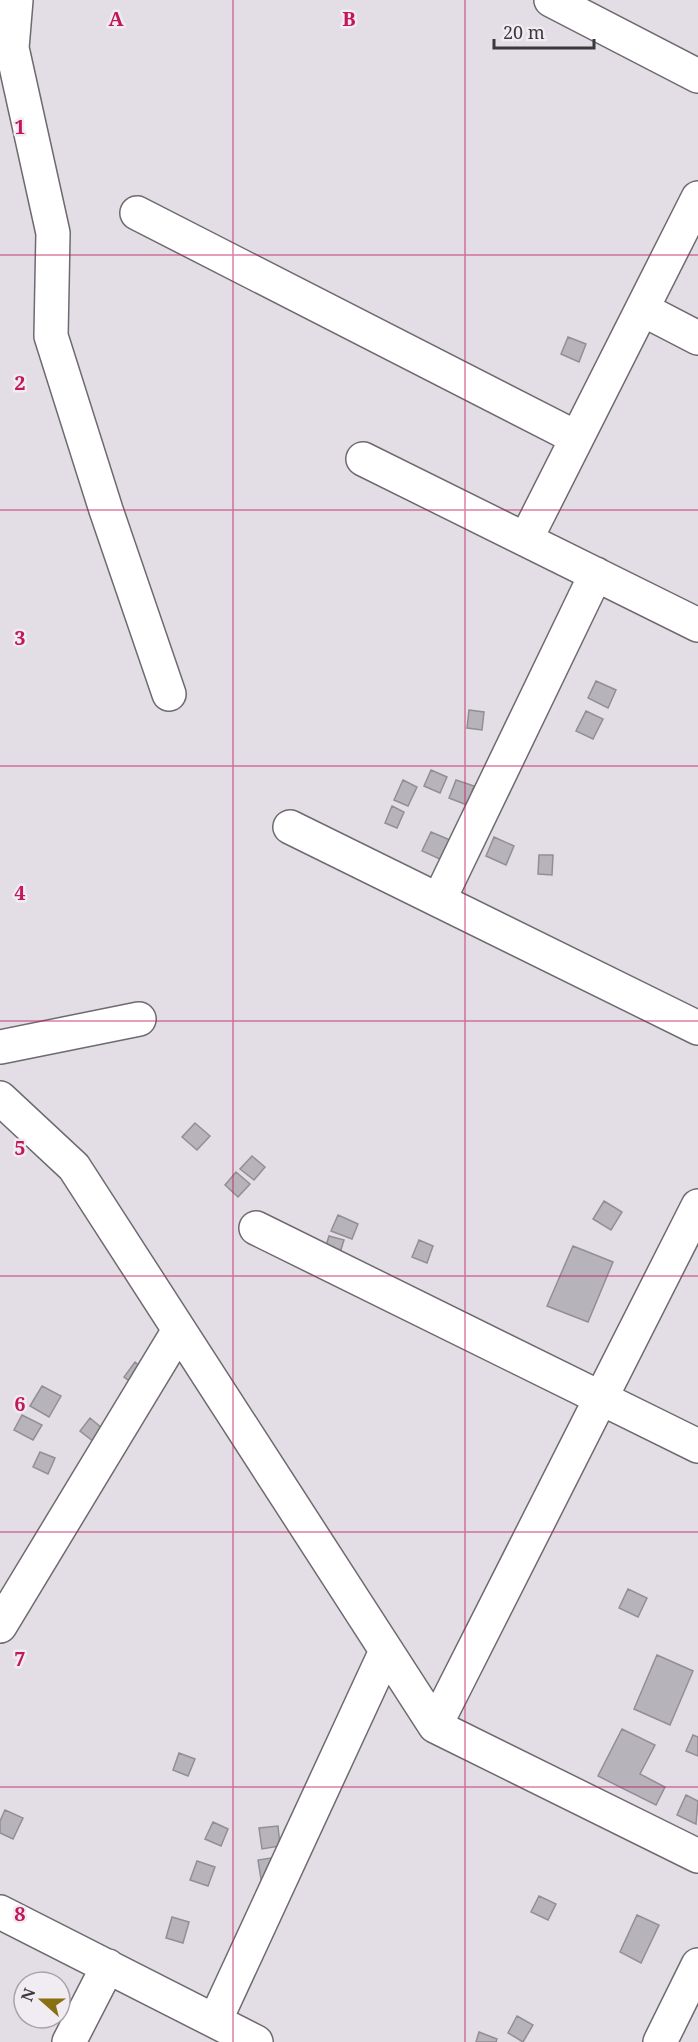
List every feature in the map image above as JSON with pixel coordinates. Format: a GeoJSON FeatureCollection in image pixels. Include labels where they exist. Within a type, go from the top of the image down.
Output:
{"type":"FeatureCollection","features":[{"type":"Feature","properties":{"kind":"street"},"geometry":{"type":"LineString","coordinates":[[16,0],[12,48],[53,233],[51,336],[106,510],[169,694]]}},
{"type":"Feature","properties":{"kind":"street"},"geometry":{"type":"LineString","coordinates":[[551,0],[698,76]]}},
{"type":"Feature","properties":{"kind":"street"},"geometry":{"type":"LineString","coordinates":[[526,539],[698,198]]}},
{"type":"Feature","properties":{"kind":"street"},"geometry":{"type":"LineString","coordinates":[[137,213],[577,438]]}},
{"type":"Feature","properties":{"kind":"street"},"geometry":{"type":"LineString","coordinates":[[642,309],[698,338]]}},
{"type":"Feature","properties":{"kind":"street"},"geometry":{"type":"LineString","coordinates":[[363,459],[698,625]]}},
{"type":"Feature","properties":{"kind":"street"},"geometry":{"type":"LineString","coordinates":[[439,900],[596,574]]}},
{"type":"Feature","properties":{"kind":"street"},"geometry":{"type":"LineString","coordinates":[[290,827],[698,1028]]}},
{"type":"Feature","properties":{"kind":"street"},"geometry":{"type":"LineString","coordinates":[[0,1047],[139,1019]]}},
{"type":"Feature","properties":{"kind":"street"},"geometry":{"type":"LineString","coordinates":[[0,1098],[74,1167],[435,1726],[698,1856]]}},
{"type":"Feature","properties":{"kind":"street"},"geometry":{"type":"LineString","coordinates":[[435,1726],[698,1206]]}},
{"type":"Feature","properties":{"kind":"street"},"geometry":{"type":"LineString","coordinates":[[256,1228],[698,1446]]}},
{"type":"Feature","properties":{"kind":"street"},"geometry":{"type":"LineString","coordinates":[[0,1626],[179,1330]]}},
{"type":"Feature","properties":{"kind":"street"},"geometry":{"type":"LineString","coordinates":[[214,2021],[386,1651]]}},
{"type":"Feature","properties":{"kind":"street"},"geometry":{"type":"LineString","coordinates":[[0,1912],[256,2042]]}},
{"type":"Feature","properties":{"kind":"street"},"geometry":{"type":"LineString","coordinates":[[660,2042],[698,1965]]}},
{"type":"Feature","properties":{"kind":"street"},"geometry":{"type":"LineString","coordinates":[[69,2042],[108,1966]]}},
{"type":"Feature","properties":{"kind":"building"},"geometry":{"type":"Polygon","coordinates":[[[568,337],[586,344],[579,362],[561,354],[568,337]]]}},
{"type":"Feature","properties":{"kind":"building"},"geometry":{"type":"Polygon","coordinates":[[[596,681],[616,690],[608,708],[588,698],[596,681]]]}},
{"type":"Feature","properties":{"kind":"building"},"geometry":{"type":"Polygon","coordinates":[[[469,710],[484,712],[482,730],[467,728],[469,710]]]}},
{"type":"Feature","properties":{"kind":"building"},"geometry":{"type":"Polygon","coordinates":[[[586,711],[603,719],[593,739],[576,731],[586,711]]]}},
{"type":"Feature","properties":{"kind":"building"},"geometry":{"type":"Polygon","coordinates":[[[431,770],[447,777],[440,793],[424,786],[431,770]]]}},
{"type":"Feature","properties":{"kind":"building"},"geometry":{"type":"Polygon","coordinates":[[[403,780],[417,787],[408,806],[394,800],[403,780]]]}},
{"type":"Feature","properties":{"kind":"building"},"geometry":{"type":"Polygon","coordinates":[[[456,780],[474,786],[467,805],[449,798],[456,780]]]}},
{"type":"Feature","properties":{"kind":"building"},"geometry":{"type":"Polygon","coordinates":[[[392,806],[404,812],[397,828],[385,823],[392,806]]]}},
{"type":"Feature","properties":{"kind":"building"},"geometry":{"type":"Polygon","coordinates":[[[431,832],[450,840],[442,860],[422,851],[431,832]]]}},
{"type":"Feature","properties":{"kind":"building"},"geometry":{"type":"Polygon","coordinates":[[[494,837],[514,846],[506,865],[486,856],[494,837]]]}},
{"type":"Feature","properties":{"kind":"building"},"geometry":{"type":"Polygon","coordinates":[[[539,855],[553,855],[552,875],[538,874],[539,855]]]}},
{"type":"Feature","properties":{"kind":"building"},"geometry":{"type":"Polygon","coordinates":[[[195,1123],[210,1136],[197,1150],[182,1137],[195,1123]]]}},
{"type":"Feature","properties":{"kind":"building"},"geometry":{"type":"Polygon","coordinates":[[[252,1156],[265,1167],[254,1180],[240,1169],[252,1156]]]}},
{"type":"Feature","properties":{"kind":"building"},"geometry":{"type":"Polygon","coordinates":[[[236,1172],[250,1184],[238,1197],[225,1185],[236,1172]]]}},
{"type":"Feature","properties":{"kind":"building"},"geometry":{"type":"Polygon","coordinates":[[[604,1201],[622,1212],[611,1230],[593,1219],[604,1201]]]}},
{"type":"Feature","properties":{"kind":"building"},"geometry":{"type":"Polygon","coordinates":[[[338,1215],[358,1224],[352,1239],[331,1231],[338,1215]]]}},
{"type":"Feature","properties":{"kind":"building"},"geometry":{"type":"Polygon","coordinates":[[[329,1236],[344,1240],[338,1259],[323,1255],[329,1236]]]}},
{"type":"Feature","properties":{"kind":"building"},"geometry":{"type":"Polygon","coordinates":[[[419,1240],[433,1246],[427,1263],[412,1257],[419,1240]]]}},
{"type":"Feature","properties":{"kind":"building"},"geometry":{"type":"Polygon","coordinates":[[[573,1246],[613,1262],[588,1322],[547,1306],[573,1246]]]}},
{"type":"Feature","properties":{"kind":"building"},"geometry":{"type":"Polygon","coordinates":[[[135,1362],[147,1372],[136,1386],[124,1377],[135,1362]]]}},
{"type":"Feature","properties":{"kind":"building"},"geometry":{"type":"Polygon","coordinates":[[[42,1386],[61,1396],[49,1417],[30,1406],[42,1386]]]}},
{"type":"Feature","properties":{"kind":"building"},"geometry":{"type":"Polygon","coordinates":[[[22,1415],[42,1425],[33,1440],[14,1430],[22,1415]]]}},
{"type":"Feature","properties":{"kind":"building"},"geometry":{"type":"Polygon","coordinates":[[[90,1418],[103,1429],[94,1442],[80,1431],[90,1418]]]}},
{"type":"Feature","properties":{"kind":"building"},"geometry":{"type":"Polygon","coordinates":[[[40,1452],[55,1458],[48,1474],[33,1467],[40,1452]]]}},
{"type":"Feature","properties":{"kind":"building"},"geometry":{"type":"Polygon","coordinates":[[[628,1589],[647,1598],[638,1617],[619,1608],[628,1589]]]}},
{"type":"Feature","properties":{"kind":"building"},"geometry":{"type":"Polygon","coordinates":[[[657,1655],[693,1671],[670,1725],[634,1709],[657,1655]]]}},
{"type":"Feature","properties":{"kind":"building"},"geometry":{"type":"Polygon","coordinates":[[[622,1729],[655,1745],[640,1774],[665,1787],[656,1805],[598,1776],[622,1729]]]}},
{"type":"Feature","properties":{"kind":"building"},"geometry":{"type":"Polygon","coordinates":[[[693,1735],[698,1737],[698,1756],[686,1751],[693,1735]]]}},
{"type":"Feature","properties":{"kind":"building"},"geometry":{"type":"Polygon","coordinates":[[[179,1753],[195,1759],[188,1776],[173,1770],[179,1753]]]}},
{"type":"Feature","properties":{"kind":"building"},"geometry":{"type":"Polygon","coordinates":[[[686,1795],[698,1801],[696,1824],[677,1815],[686,1795]]]}},
{"type":"Feature","properties":{"kind":"building"},"geometry":{"type":"Polygon","coordinates":[[[5,1810],[23,1818],[13,1839],[0,1833],[0,1821],[5,1810]]]}},
{"type":"Feature","properties":{"kind":"building"},"geometry":{"type":"Polygon","coordinates":[[[213,1822],[228,1829],[221,1846],[205,1839],[213,1822]]]}},
{"type":"Feature","properties":{"kind":"building"},"geometry":{"type":"Polygon","coordinates":[[[278,1826],[280,1846],[262,1849],[259,1828],[278,1826]]]}},
{"type":"Feature","properties":{"kind":"building"},"geometry":{"type":"Polygon","coordinates":[[[277,1857],[280,1875],[261,1879],[258,1860],[277,1857]]]}},
{"type":"Feature","properties":{"kind":"building"},"geometry":{"type":"Polygon","coordinates":[[[197,1861],[215,1867],[208,1886],[190,1880],[197,1861]]]}},
{"type":"Feature","properties":{"kind":"building"},"geometry":{"type":"Polygon","coordinates":[[[539,1896],[556,1904],[548,1920],[531,1912],[539,1896]]]}},
{"type":"Feature","properties":{"kind":"building"},"geometry":{"type":"Polygon","coordinates":[[[637,1915],[659,1925],[641,1963],[620,1952],[637,1915]]]}},
{"type":"Feature","properties":{"kind":"building"},"geometry":{"type":"Polygon","coordinates":[[[172,1917],[189,1922],[183,1943],[166,1938],[172,1917]]]}},
{"type":"Feature","properties":{"kind":"building"},"geometry":{"type":"Polygon","coordinates":[[[517,2016],[533,2025],[523,2042],[508,2033],[517,2016]]]}},
{"type":"Feature","properties":{"kind":"building"},"geometry":{"type":"Polygon","coordinates":[[[479,2032],[497,2039],[496,2042],[476,2042],[479,2032]]]}}]}
